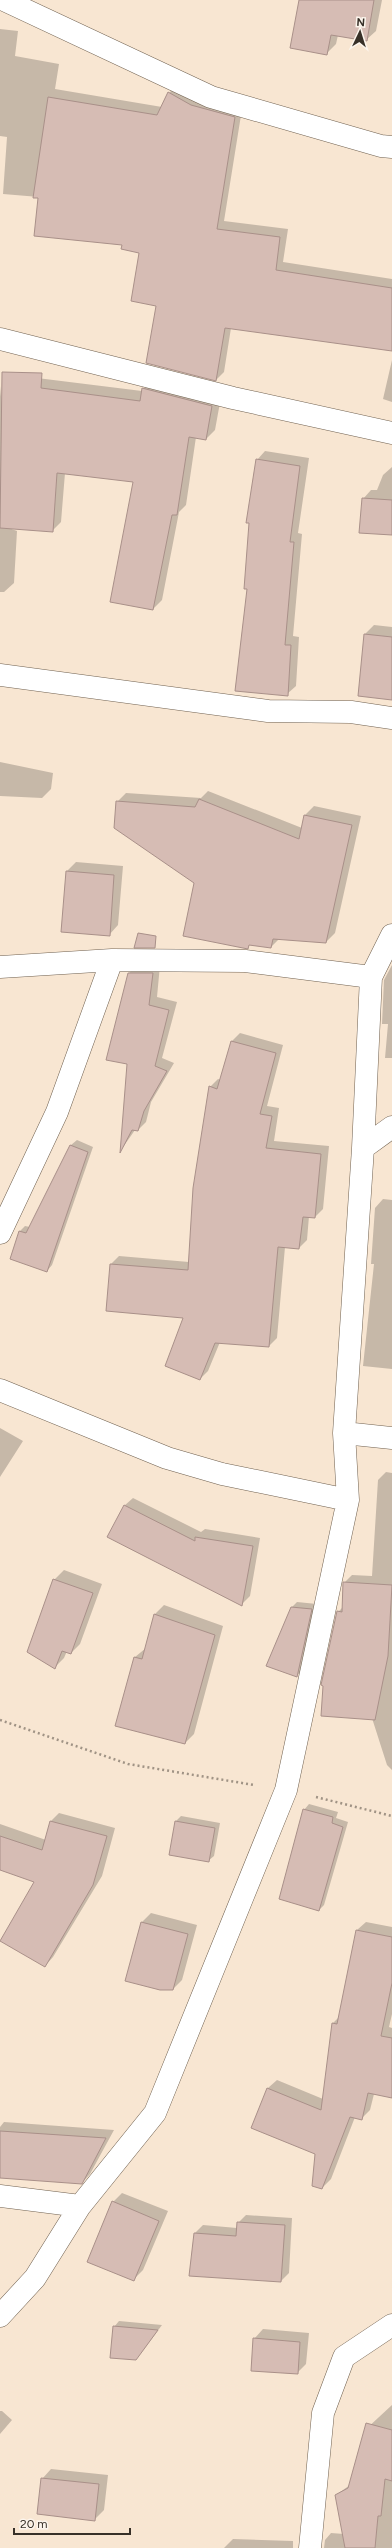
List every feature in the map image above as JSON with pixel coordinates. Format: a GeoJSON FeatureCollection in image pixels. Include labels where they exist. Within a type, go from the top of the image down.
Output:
{"type":"FeatureCollection","features":[{"type":"Feature","properties":{"kind":"street"},"geometry":{"type":"LineString","coordinates":[[4,0],[211,97],[381,146],[392,147]]}},
{"type":"Feature","properties":{"kind":"street"},"geometry":{"type":"LineString","coordinates":[[0,339],[232,398],[392,433]]}},
{"type":"Feature","properties":{"kind":"street"},"geometry":{"type":"LineString","coordinates":[[0,675],[268,712],[351,712],[392,718]]}},
{"type":"Feature","properties":{"kind":"street"},"geometry":{"type":"LineString","coordinates":[[0,2316],[35,2278],[80,2206],[155,2113],[198,2011],[286,1790],[348,1500],[344,1433],[363,1148],[372,977],[392,935]]}},
{"type":"Feature","properties":{"kind":"street"},"geometry":{"type":"LineString","coordinates":[[0,967],[112,960],[245,961],[372,977]]}},
{"type":"Feature","properties":{"kind":"street"},"geometry":{"type":"LineString","coordinates":[[0,1233],[56,1112],[112,960]]}},
{"type":"Feature","properties":{"kind":"street"},"geometry":{"type":"LineString","coordinates":[[363,1148],[392,1127]]}},
{"type":"Feature","properties":{"kind":"street"},"geometry":{"type":"LineString","coordinates":[[0,1390],[167,1458],[222,1474],[348,1500]]}},
{"type":"Feature","properties":{"kind":"street"},"geometry":{"type":"LineString","coordinates":[[344,1433],[392,1438]]}},
{"type":"Feature","properties":{"kind":"street"},"geometry":{"type":"LineString","coordinates":[[0,2196],[80,2206]]}},
{"type":"Feature","properties":{"kind":"street"},"geometry":{"type":"LineString","coordinates":[[310,2548],[322,2413],[344,2357],[392,2325]]}},
{"type":"Feature","properties":{"kind":"path"},"geometry":{"type":"LineString","coordinates":[[0,1720],[128,1764],[286,1790],[392,1816]]}},
{"type":"Feature","properties":{"kind":"building"},"geometry":{"type":"Polygon","coordinates":[[[299,0],[374,0],[367,41],[331,35],[327,55],[290,48],[299,0]]]}},
{"type":"Feature","properties":{"kind":"building"},"geometry":{"type":"Polygon","coordinates":[[[168,92],[191,105],[235,117],[217,229],[280,237],[276,270],[392,288],[392,351],[225,328],[216,381],[146,363],[156,306],[131,301],[139,253],[121,249],[122,245],[34,236],[38,198],[33,198],[48,97],[157,115],[168,92]]]}},
{"type":"Feature","properties":{"kind":"building"},"geometry":{"type":"Polygon","coordinates":[[[2,372],[42,373],[41,388],[140,401],[142,388],[212,406],[206,440],[189,437],[177,515],[172,515],[153,610],[110,602],[133,482],[57,473],[53,532],[0,528],[2,372]]]}},
{"type":"Feature","properties":{"kind":"building"},"geometry":{"type":"Polygon","coordinates":[[[256,459],[300,466],[290,542],[294,542],[285,645],[291,645],[288,696],[235,691],[247,589],[244,589],[249,523],[246,523],[256,459]]]}},
{"type":"Feature","properties":{"kind":"building"},"geometry":{"type":"Polygon","coordinates":[[[362,498],[392,500],[392,535],[359,533],[362,498]]]}},
{"type":"Feature","properties":{"kind":"building"},"geometry":{"type":"Polygon","coordinates":[[[364,634],[392,637],[392,700],[358,696],[364,634]]]}},
{"type":"Feature","properties":{"kind":"building"},"geometry":{"type":"Polygon","coordinates":[[[199,799],[299,839],[304,815],[352,825],[326,943],[273,939],[271,948],[249,945],[248,949],[183,936],[194,883],[114,828],[116,801],[195,807],[199,799]]]}},
{"type":"Feature","properties":{"kind":"building"},"geometry":{"type":"Polygon","coordinates":[[[66,871],[114,875],[110,936],[61,932],[66,871]]]}},
{"type":"Feature","properties":{"kind":"building"},"geometry":{"type":"Polygon","coordinates":[[[138,933],[156,936],[155,948],[134,948],[138,933]]]}},
{"type":"Feature","properties":{"kind":"building"},"geometry":{"type":"Polygon","coordinates":[[[128,973],[153,973],[149,1005],[169,1010],[155,1066],[167,1071],[144,1111],[138,1131],[132,1130],[120,1153],[127,1064],[106,1060],[128,973]]]}},
{"type":"Feature","properties":{"kind":"building"},"geometry":{"type":"Polygon","coordinates":[[[231,1041],[276,1053],[260,1114],[272,1116],[266,1148],[321,1154],[315,1218],[303,1217],[299,1249],[278,1247],[269,1347],[215,1343],[200,1380],[165,1366],[183,1318],[106,1311],[110,1264],[188,1270],[193,1188],[209,1086],[217,1089],[231,1041]]]}},
{"type":"Feature","properties":{"kind":"building"},"geometry":{"type":"Polygon","coordinates":[[[70,1145],[88,1152],[47,1272],[10,1259],[19,1231],[26,1233],[70,1145]]]}},
{"type":"Feature","properties":{"kind":"building"},"geometry":{"type":"Polygon","coordinates":[[[124,1505],[195,1541],[195,1537],[253,1546],[242,1606],[107,1537],[124,1505]]]}},
{"type":"Feature","properties":{"kind":"building"},"geometry":{"type":"Polygon","coordinates":[[[53,1579],[93,1593],[71,1654],[62,1651],[55,1669],[27,1652],[53,1579]]]}},
{"type":"Feature","properties":{"kind":"building"},"geometry":{"type":"Polygon","coordinates":[[[343,1582],[392,1585],[388,1656],[375,1720],[321,1716],[323,1686],[321,1685],[337,1611],[342,1612],[343,1582]]]}},
{"type":"Feature","properties":{"kind":"building"},"geometry":{"type":"Polygon","coordinates":[[[291,1607],[312,1609],[297,1677],[266,1666],[291,1607]]]}},
{"type":"Feature","properties":{"kind":"building"},"geometry":{"type":"Polygon","coordinates":[[[154,1614],[215,1635],[185,1744],[115,1726],[134,1657],[142,1659],[154,1614]]]}},
{"type":"Feature","properties":{"kind":"building"},"geometry":{"type":"Polygon","coordinates":[[[303,1809],[333,1817],[332,1823],[343,1827],[319,1911],[279,1899],[303,1809]]]}},
{"type":"Feature","properties":{"kind":"building"},"geometry":{"type":"Polygon","coordinates":[[[50,1821],[107,1836],[93,1885],[45,1967],[0,1941],[34,1882],[0,1870],[0,1836],[42,1850],[50,1821]]]}},
{"type":"Feature","properties":{"kind":"building"},"geometry":{"type":"Polygon","coordinates":[[[175,1821],[215,1828],[209,1862],[169,1855],[175,1821]]]}},
{"type":"Feature","properties":{"kind":"building"},"geometry":{"type":"Polygon","coordinates":[[[141,1922],[188,1934],[173,1990],[160,1990],[125,1981],[141,1922]]]}},
{"type":"Feature","properties":{"kind":"building"},"geometry":{"type":"Polygon","coordinates":[[[356,1930],[392,1937],[392,1983],[381,2036],[392,2038],[392,2098],[368,2093],[362,2120],[350,2117],[322,2189],[312,2186],[315,2154],[251,2128],[267,2088],[321,2110],[332,2023],[337,2024],[356,1930]]]}},
{"type":"Feature","properties":{"kind":"building"},"geometry":{"type":"Polygon","coordinates":[[[0,2131],[106,2138],[82,2184],[0,2178],[0,2131]]]}},
{"type":"Feature","properties":{"kind":"building"},"geometry":{"type":"Polygon","coordinates":[[[112,2201],[159,2221],[134,2281],[87,2262],[112,2201]]]}},
{"type":"Feature","properties":{"kind":"building"},"geometry":{"type":"Polygon","coordinates":[[[237,2222],[285,2225],[281,2282],[189,2276],[194,2233],[236,2236],[237,2222]]]}},
{"type":"Feature","properties":{"kind":"building"},"geometry":{"type":"Polygon","coordinates":[[[113,2326],[158,2330],[136,2360],[110,2358],[113,2326]]]}},
{"type":"Feature","properties":{"kind":"building"},"geometry":{"type":"Polygon","coordinates":[[[253,2338],[300,2342],[298,2374],[251,2371],[253,2338]]]}},
{"type":"Feature","properties":{"kind":"building"},"geometry":{"type":"Polygon","coordinates":[[[366,2423],[392,2430],[392,2481],[385,2479],[381,2516],[378,2516],[375,2548],[345,2548],[335,2495],[348,2488],[366,2423]]]}},
{"type":"Feature","properties":{"kind":"building"},"geometry":{"type":"Polygon","coordinates":[[[41,2478],[99,2484],[95,2521],[37,2514],[41,2478]]]}}]}
